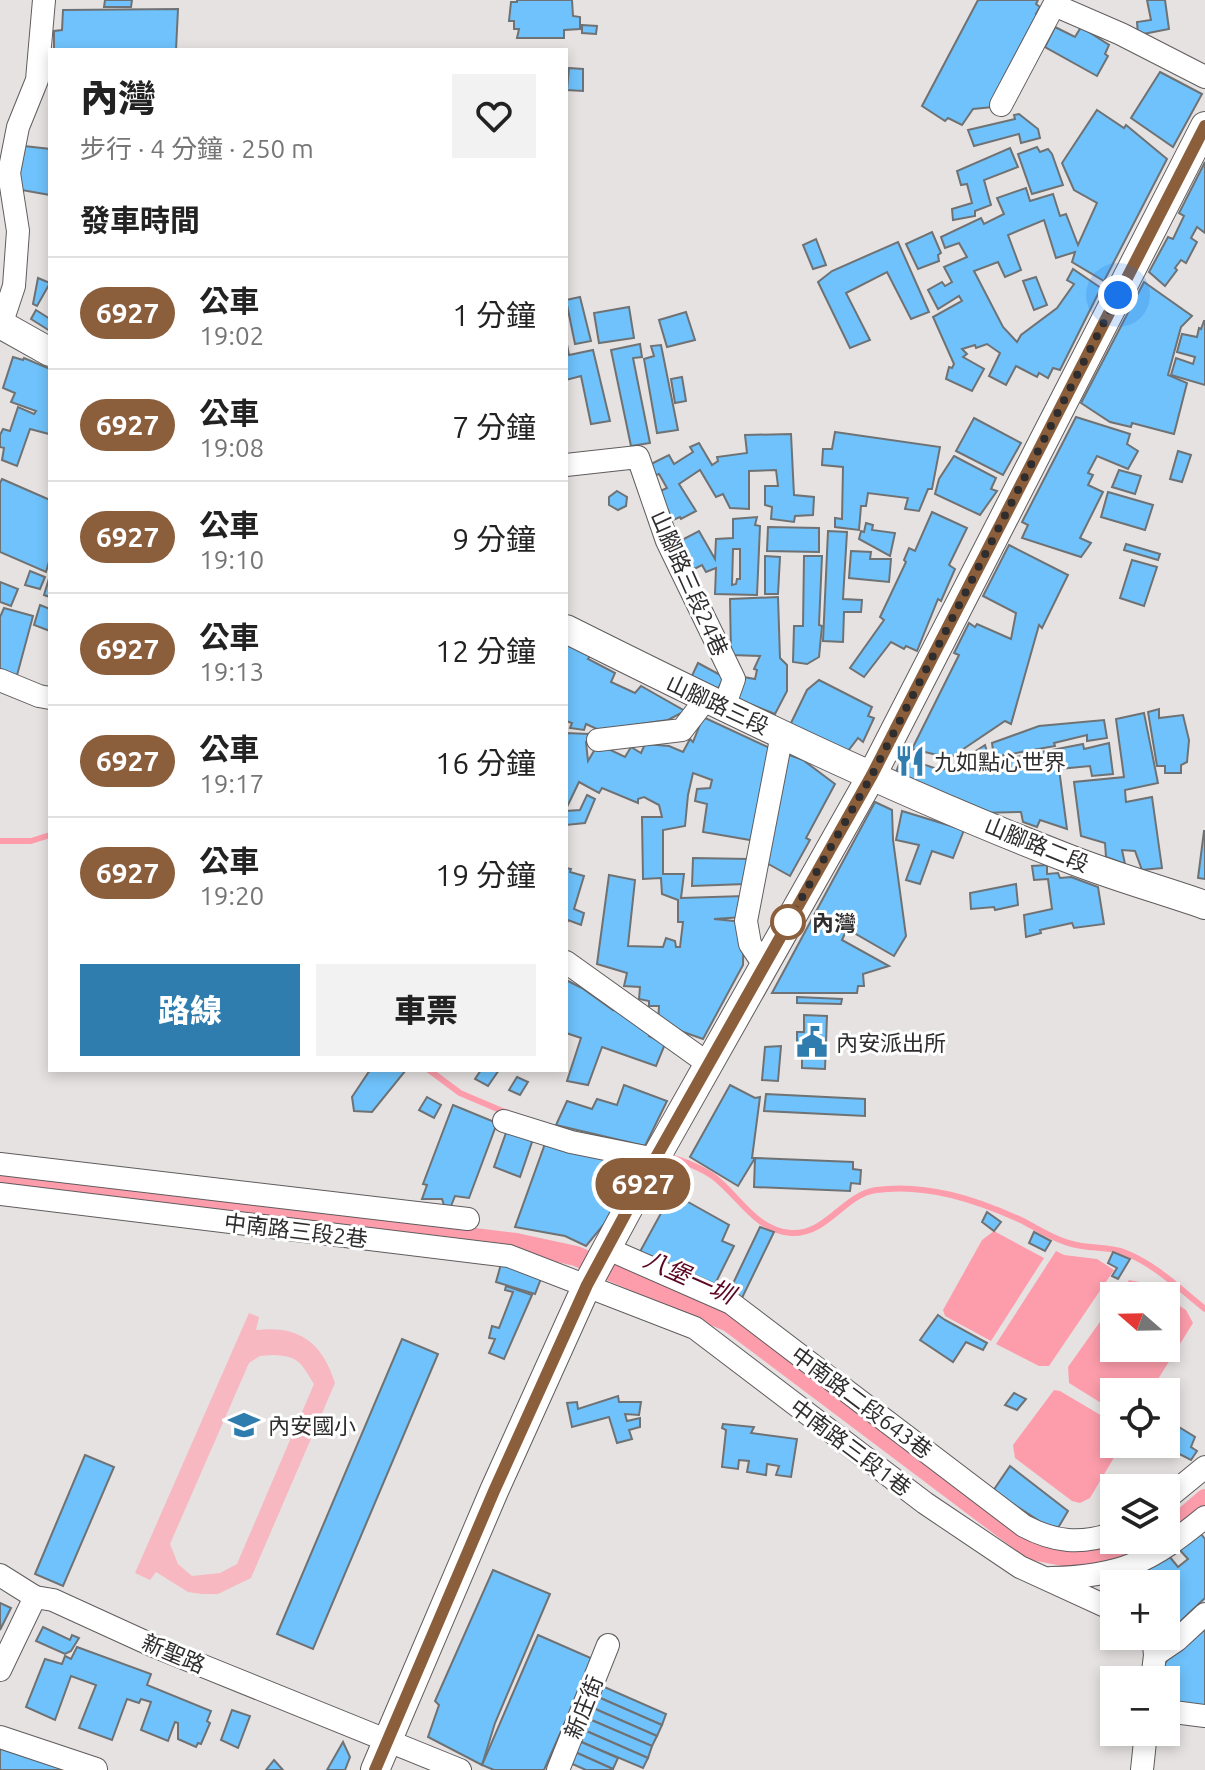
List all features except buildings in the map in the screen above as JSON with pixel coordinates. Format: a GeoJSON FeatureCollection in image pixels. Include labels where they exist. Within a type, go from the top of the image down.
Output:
{"type":"FeatureCollection","features":[{"type":"Feature","properties":{"kind":"main road"},"geometry":{"type":"LineString","coordinates":[[375,1770],[494,1491],[587,1285],[872,775],[1205,126]]}},
{"type":"Feature","properties":{"kind":"main road"},"geometry":{"type":"LineString","coordinates":[[0,325],[48,351]]}},
{"type":"Feature","properties":{"kind":"main road","name":"山腳路三段"},"geometry":{"type":"LineString","coordinates":[[568,630],[715,703],[872,775]]}},
{"type":"Feature","properties":{"kind":"main road","name":"山腳路二段"},"geometry":{"type":"LineString","coordinates":[[872,775],[1068,859],[1205,905]]}},
{"type":"Feature","properties":{"kind":"street"},"geometry":{"type":"LineString","coordinates":[[0,325],[14,286],[18,231],[9,173],[18,127],[37,80],[44,0]]}},
{"type":"Feature","properties":{"kind":"street"},"geometry":{"type":"LineString","coordinates":[[1001,105],[1054,5],[1121,34],[1205,77]]}},
{"type":"Feature","properties":{"kind":"street","name":"山腳路三段24巷"},"geometry":{"type":"LineString","coordinates":[[568,465],[638,457],[667,541],[734,679],[715,703]]}},
{"type":"Feature","properties":{"kind":"street"},"geometry":{"type":"LineString","coordinates":[[0,680],[48,698]]}},
{"type":"Feature","properties":{"kind":"street"},"geometry":{"type":"LineString","coordinates":[[598,740],[682,730],[715,703]]}},
{"type":"Feature","properties":{"kind":"street"},"geometry":{"type":"LineString","coordinates":[[764,965],[750,944],[746,921],[782,734]]}},
{"type":"Feature","properties":{"kind":"street"},"geometry":{"type":"LineString","coordinates":[[568,963],[710,1065]]}},
{"type":"Feature","properties":{"kind":"street"},"geometry":{"type":"LineString","coordinates":[[504,1121],[571,1142],[655,1159]]}},
{"type":"Feature","properties":{"kind":"street"},"geometry":{"type":"LineString","coordinates":[[0,1164],[468,1219]]}},
{"type":"Feature","properties":{"kind":"street","name":"中南路三段2巷"},"geometry":{"type":"LineString","coordinates":[[0,1194],[509,1256],[587,1285]]}},
{"type":"Feature","properties":{"kind":"street","name":"中南路二段643巷"},"geometry":{"type":"LineString","coordinates":[[608,1249],[731,1303],[1024,1526],[1046,1537],[1074,1542],[1100,1536]]}},
{"type":"Feature","properties":{"kind":"street","name":"中南路三段1巷"},"geometry":{"type":"LineString","coordinates":[[587,1285],[695,1328],[925,1503],[1020,1567],[1100,1604]]}},
{"type":"Feature","properties":{"kind":"street"},"geometry":{"type":"LineString","coordinates":[[1180,1488],[1205,1467]]}},
{"type":"Feature","properties":{"kind":"street"},"geometry":{"type":"LineString","coordinates":[[1043,1578],[1078,1577],[1114,1571],[1145,1561],[1205,1517]]}},
{"type":"Feature","properties":{"kind":"street","name":"新聖路"},"geometry":{"type":"LineString","coordinates":[[0,1575],[35,1597],[53,1600],[156,1647],[388,1741]]}},
{"type":"Feature","properties":{"kind":"street"},"geometry":{"type":"LineString","coordinates":[[0,1670],[35,1597]]}},
{"type":"Feature","properties":{"kind":"street"},"geometry":{"type":"LineString","coordinates":[[1180,1637],[1205,1614]]}},
{"type":"Feature","properties":{"kind":"street","name":"新庄街"},"geometry":{"type":"LineString","coordinates":[[558,1770],[608,1645]]}},
{"type":"Feature","properties":{"kind":"street"},"geometry":{"type":"LineString","coordinates":[[1180,1713],[1205,1716]]}},
{"type":"Feature","properties":{"kind":"street"},"geometry":{"type":"LineString","coordinates":[[0,1737],[96,1769]]}},
{"type":"Feature","properties":{"kind":"street"},"geometry":{"type":"LineString","coordinates":[[388,1741],[460,1770]]}},
{"type":"Feature","properties":{"kind":"street"},"geometry":{"type":"LineString","coordinates":[[1142,1770],[1145,1746]]}},
{"type":"Feature","properties":{"kind":"shaded area"},"geometry":{"type":"Polygon","coordinates":[[[994,1231],[1044,1258],[991,1341],[945,1316],[943,1310],[982,1240],[994,1231]]]}},
{"type":"Feature","properties":{"kind":"shaded area"},"geometry":{"type":"Polygon","coordinates":[[[1056,1251],[1097,1259],[1114,1270],[1106,1282],[1100,1282],[1100,1291],[1049,1366],[1039,1366],[996,1344],[1056,1251]]]}},
{"type":"Feature","properties":{"kind":"shaded area"},"geometry":{"type":"Polygon","coordinates":[[[1180,1306],[1193,1323],[1180,1344],[1180,1306]]]}},
{"type":"Feature","properties":{"kind":"shaded area"},"geometry":{"type":"Polygon","coordinates":[[[249,1313],[259,1317],[256,1330],[285,1330],[307,1339],[323,1357],[335,1383],[251,1578],[218,1594],[202,1594],[188,1592],[156,1572],[150,1580],[135,1573],[249,1313]],[[260,1356],[249,1363],[170,1544],[178,1564],[192,1576],[220,1573],[237,1564],[314,1384],[294,1359],[260,1356]]]}},
{"type":"Feature","properties":{"kind":"shaded area"},"geometry":{"type":"Polygon","coordinates":[[[1100,1322],[1100,1362],[1169,1362],[1159,1378],[1100,1378],[1100,1402],[1069,1383],[1068,1367],[1100,1322]]]}},
{"type":"Feature","properties":{"kind":"shaded area"},"geometry":{"type":"Polygon","coordinates":[[[1054,1390],[1100,1415],[1100,1458],[1114,1458],[1104,1474],[1100,1474],[1100,1481],[1090,1498],[1080,1503],[1072,1501],[1015,1458],[1013,1445],[1054,1390]]]}},
{"type":"Feature","properties":{"kind":"waterway"},"geometry":{"type":"LineString","coordinates":[[0,841],[31,841],[48,836]]}},
{"type":"Feature","properties":{"kind":"waterway"},"geometry":{"type":"LineString","coordinates":[[432,1072],[460,1093],[507,1113]]}},
{"type":"Feature","properties":{"kind":"waterway"},"geometry":{"type":"LineString","coordinates":[[664,1155],[714,1177],[758,1219],[779,1231],[804,1232],[815,1228],[864,1193],[895,1188],[933,1191],[988,1206],[1066,1242],[1126,1253],[1158,1271],[1205,1309]]}},
{"type":"Feature","properties":{"kind":"waterway","name":"八堡一圳"},"geometry":{"type":"LineString","coordinates":[[0,1180],[516,1243],[576,1256],[729,1322],[1032,1550],[1083,1560],[1107,1554]]}},
{"type":"Feature","properties":{"kind":"waterway","name":"八堡一圳"},"geometry":{"type":"LineString","coordinates":[[1180,1521],[1205,1499]]}},
{"type":"Feature","properties":{"kind":"bus line","name":"6927"},"geometry":{"type":"LineString","coordinates":[[375,1770],[494,1491],[587,1285],[872,775],[1205,126]]}},
{"type":"Feature","properties":{"kind":"place","name":"九如點心世界"},"geometry":{"type":"Point","coordinates":[910,761]}},
{"type":"Feature","properties":{"kind":"place","name":"內灣"},"geometry":{"type":"Point","coordinates":[788,922]}},
{"type":"Feature","properties":{"kind":"place","name":"內安派出所"},"geometry":{"type":"Point","coordinates":[812,1042]}},
{"type":"Feature","properties":{"kind":"place","name":"內安國小"},"geometry":{"type":"Point","coordinates":[244,1425]}},
{"type":"Feature","properties":{"kind":"route"},"geometry":{"type":"LineString","coordinates":[[788,922],[872,775],[1118,295]]}}]}
